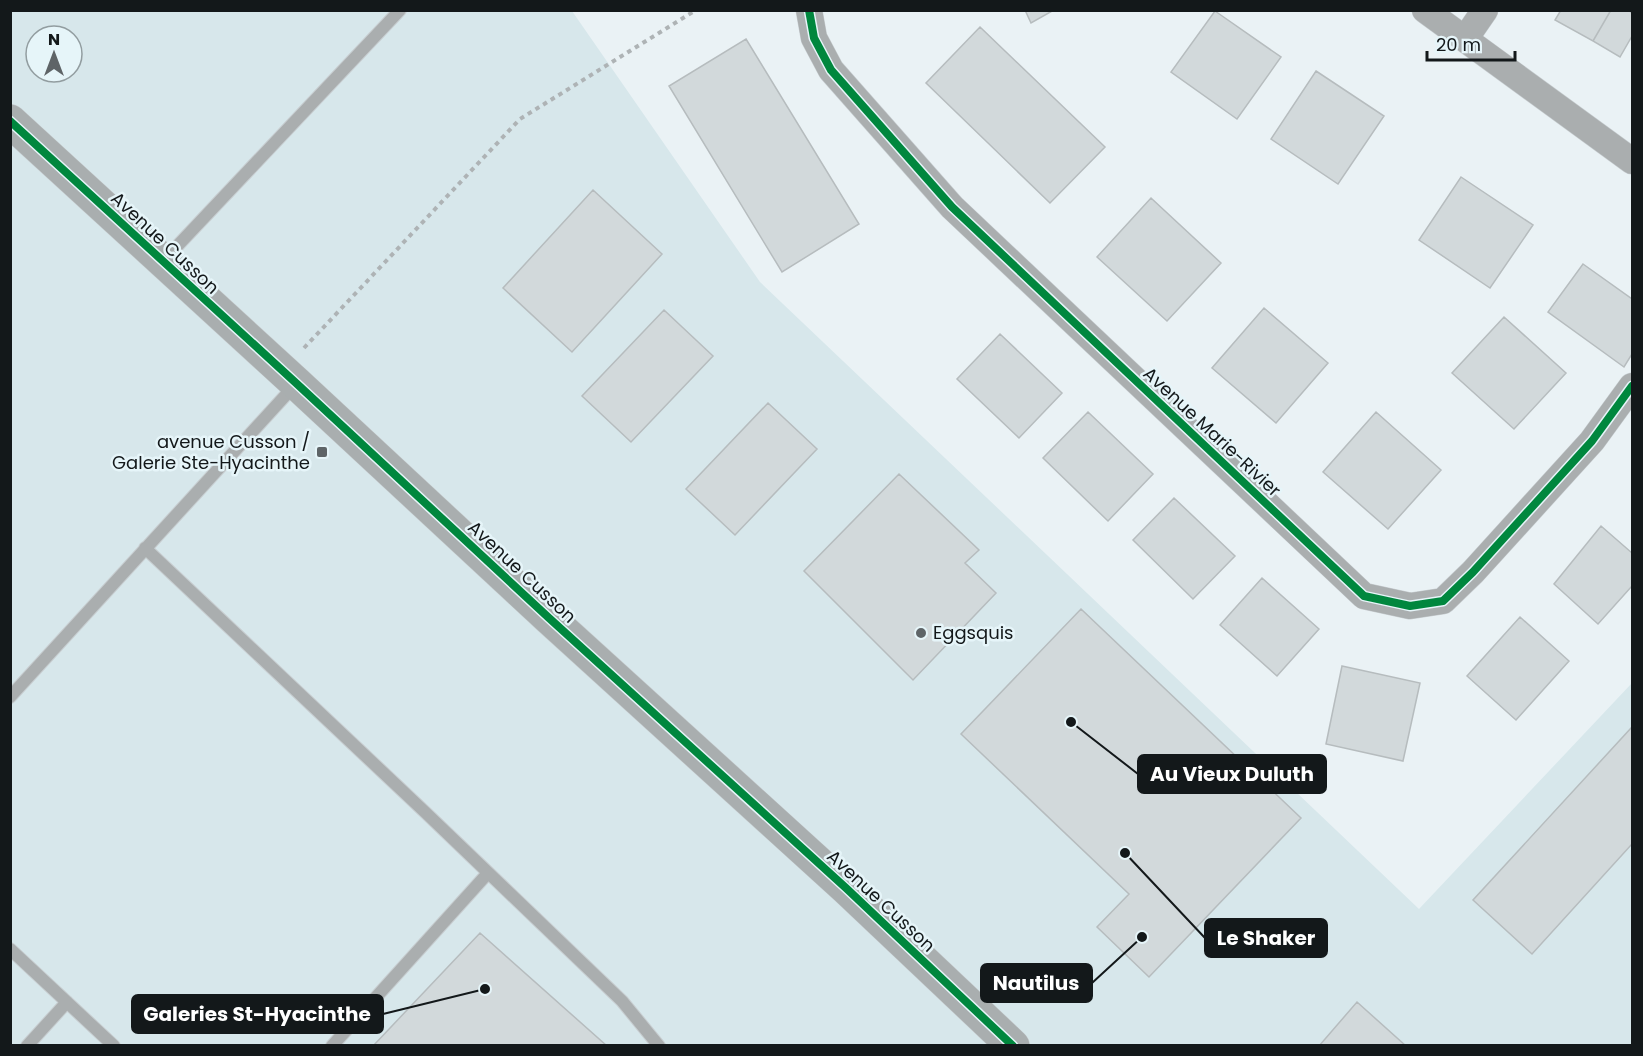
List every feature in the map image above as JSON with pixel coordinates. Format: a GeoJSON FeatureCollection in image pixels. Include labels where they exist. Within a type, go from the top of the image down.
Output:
{"type":"FeatureCollection","features":[{"type":"Feature","properties":{"kind":"street","name":"Avenue Marie-Rivier"},"geometry":{"type":"LineString","coordinates":[[809,10],[814,38],[831,70],[952,207],[1364,596],[1410,606],[1443,601],[1473,572],[1592,441],[1632,386]]}},
{"type":"Feature","properties":{"kind":"street"},"geometry":{"type":"LineString","coordinates":[[1425,10],[1632,161]]}},
{"type":"Feature","properties":{"kind":"street"},"geometry":{"type":"LineString","coordinates":[[1464,39],[1485,10]]}},
{"type":"Feature","properties":{"kind":"street","name":"Avenue Cusson"},"geometry":{"type":"LineString","coordinates":[[11,118],[557,626],[846,888],[1013,1046]]}},
{"type":"Feature","properties":{"kind":"lane"},"geometry":{"type":"LineString","coordinates":[[163,261],[400,10]]}},
{"type":"Feature","properties":{"kind":"lane"},"geometry":{"type":"LineString","coordinates":[[10,697],[145,548],[290,377]]}},
{"type":"Feature","properties":{"kind":"lane"},"geometry":{"type":"LineString","coordinates":[[145,548],[622,1001],[659,1046]]}},
{"type":"Feature","properties":{"kind":"lane"},"geometry":{"type":"LineString","coordinates":[[332,1046],[488,873]]}},
{"type":"Feature","properties":{"kind":"lane"},"geometry":{"type":"LineString","coordinates":[[10,949],[114,1046]]}},
{"type":"Feature","properties":{"kind":"lane"},"geometry":{"type":"LineString","coordinates":[[27,1046],[67,1002]]}},
{"type":"Feature","properties":{"kind":"path"},"geometry":{"type":"LineString","coordinates":[[290,377],[520,118],[696,10]]}},
{"type":"Feature","properties":{"kind":"shaded area"},"geometry":{"type":"Polygon","coordinates":[[[10,11],[572,11],[760,282],[1419,909],[1632,683],[1632,1045],[11,1045],[10,11]]]}},
{"type":"Feature","properties":{"kind":"building"},"geometry":{"type":"Polygon","coordinates":[[[1025,10],[1054,10],[1031,23],[1025,10]]]}},
{"type":"Feature","properties":{"kind":"building"},"geometry":{"type":"Polygon","coordinates":[[[1561,10],[1611,10],[1593,41],[1555,20],[1561,10]]]}},
{"type":"Feature","properties":{"kind":"building"},"geometry":{"type":"Polygon","coordinates":[[[1611,10],[1628,10],[1632,13],[1632,36],[1620,57],[1593,41],[1611,10]]]}},
{"type":"Feature","properties":{"kind":"building"},"geometry":{"type":"Polygon","coordinates":[[[1215,11],[1281,57],[1237,119],[1171,72],[1215,11]]]}},
{"type":"Feature","properties":{"kind":"building"},"geometry":{"type":"Polygon","coordinates":[[[980,27],[1105,147],[1050,203],[926,83],[980,27]]]}},
{"type":"Feature","properties":{"kind":"building"},"geometry":{"type":"Polygon","coordinates":[[[746,39],[859,224],[782,272],[669,86],[746,39]]]}},
{"type":"Feature","properties":{"kind":"building"},"geometry":{"type":"Polygon","coordinates":[[[1316,71],[1384,116],[1338,184],[1271,139],[1316,71]]]}},
{"type":"Feature","properties":{"kind":"building"},"geometry":{"type":"Polygon","coordinates":[[[1461,177],[1533,225],[1490,288],[1419,240],[1461,177]]]}},
{"type":"Feature","properties":{"kind":"building"},"geometry":{"type":"Polygon","coordinates":[[[593,190],[662,254],[572,352],[503,288],[593,190]]]}},
{"type":"Feature","properties":{"kind":"building"},"geometry":{"type":"Polygon","coordinates":[[[1151,198],[1221,263],[1167,321],[1097,257],[1151,198]]]}},
{"type":"Feature","properties":{"kind":"building"},"geometry":{"type":"Polygon","coordinates":[[[1583,264],[1632,299],[1632,354],[1624,367],[1548,312],[1583,264]]]}},
{"type":"Feature","properties":{"kind":"building"},"geometry":{"type":"Polygon","coordinates":[[[1264,308],[1328,363],[1276,423],[1212,368],[1264,308]]]}},
{"type":"Feature","properties":{"kind":"building"},"geometry":{"type":"Polygon","coordinates":[[[664,310],[713,356],[631,442],[582,396],[664,310]]]}},
{"type":"Feature","properties":{"kind":"building"},"geometry":{"type":"Polygon","coordinates":[[[1504,317],[1566,373],[1514,429],[1452,373],[1504,317]]]}},
{"type":"Feature","properties":{"kind":"building"},"geometry":{"type":"Polygon","coordinates":[[[1000,334],[1062,393],[1019,438],[957,379],[1000,334]]]}},
{"type":"Feature","properties":{"kind":"building"},"geometry":{"type":"Polygon","coordinates":[[[768,403],[817,449],[735,535],[686,489],[768,403]]]}},
{"type":"Feature","properties":{"kind":"building"},"geometry":{"type":"Polygon","coordinates":[[[1088,412],[1153,474],[1108,521],[1043,458],[1088,412]]]}},
{"type":"Feature","properties":{"kind":"building"},"geometry":{"type":"Polygon","coordinates":[[[1376,412],[1441,470],[1388,529],[1323,472],[1376,412]]]}},
{"type":"Feature","properties":{"kind":"building"},"geometry":{"type":"Polygon","coordinates":[[[899,474],[979,550],[965,563],[996,593],[913,680],[804,571],[899,474]]]}},
{"type":"Feature","properties":{"kind":"building"},"geometry":{"type":"Polygon","coordinates":[[[1174,498],[1235,556],[1193,599],[1133,540],[1174,498]]]}},
{"type":"Feature","properties":{"kind":"building"},"geometry":{"type":"Polygon","coordinates":[[[1601,526],[1632,553],[1632,586],[1598,624],[1554,584],[1601,526]]]}},
{"type":"Feature","properties":{"kind":"building"},"geometry":{"type":"Polygon","coordinates":[[[1262,578],[1319,629],[1277,676],[1220,625],[1262,578]]]}},
{"type":"Feature","properties":{"kind":"building"},"geometry":{"type":"Polygon","coordinates":[[[1081,609],[1301,818],[1149,977],[1097,927],[1129,894],[961,734],[1081,609]]]}},
{"type":"Feature","properties":{"kind":"building"},"geometry":{"type":"Polygon","coordinates":[[[1520,617],[1569,661],[1516,720],[1467,676],[1520,617]]]}},
{"type":"Feature","properties":{"kind":"building"},"geometry":{"type":"Polygon","coordinates":[[[1342,666],[1420,683],[1403,761],[1326,744],[1342,666]]]}},
{"type":"Feature","properties":{"kind":"building"},"geometry":{"type":"Polygon","coordinates":[[[1632,727],[1632,844],[1532,954],[1473,900],[1632,727]]]}},
{"type":"Feature","properties":{"kind":"building"},"geometry":{"type":"Polygon","coordinates":[[[480,933],[607,1046],[373,1046],[480,933]]]}},
{"type":"Feature","properties":{"kind":"building"},"geometry":{"type":"Polygon","coordinates":[[[1357,1002],[1406,1046],[1319,1046],[1357,1002]]]}},
{"type":"Feature","properties":{"kind":"cycle path"},"geometry":{"type":"LineString","coordinates":[[809,10],[814,38],[831,70],[952,207],[1364,596],[1410,606],[1443,601],[1473,572],[1592,441],[1632,386]]}},
{"type":"Feature","properties":{"kind":"cycle path"},"geometry":{"type":"LineString","coordinates":[[10,121],[549,618],[846,888],[1013,1046]]}},
{"type":"Feature","properties":{"kind":"place","name":"avenue Cusson / Galerie Ste-Hyacinthe"},"geometry":{"type":"Point","coordinates":[322,452]}},
{"type":"Feature","properties":{"kind":"place","name":"Eggsquis"},"geometry":{"type":"Point","coordinates":[921,633]}},
{"type":"Feature","properties":{"kind":"place","name":"Au Vieux Duluth"},"geometry":{"type":"Point","coordinates":[1071,722]}},
{"type":"Feature","properties":{"kind":"place","name":"Le Shaker"},"geometry":{"type":"Point","coordinates":[1125,853]}},
{"type":"Feature","properties":{"kind":"place","name":"Nautilus"},"geometry":{"type":"Point","coordinates":[1142,937]}},
{"type":"Feature","properties":{"kind":"place","name":"Galeries St-Hyacinthe"},"geometry":{"type":"Point","coordinates":[485,989]}}]}
